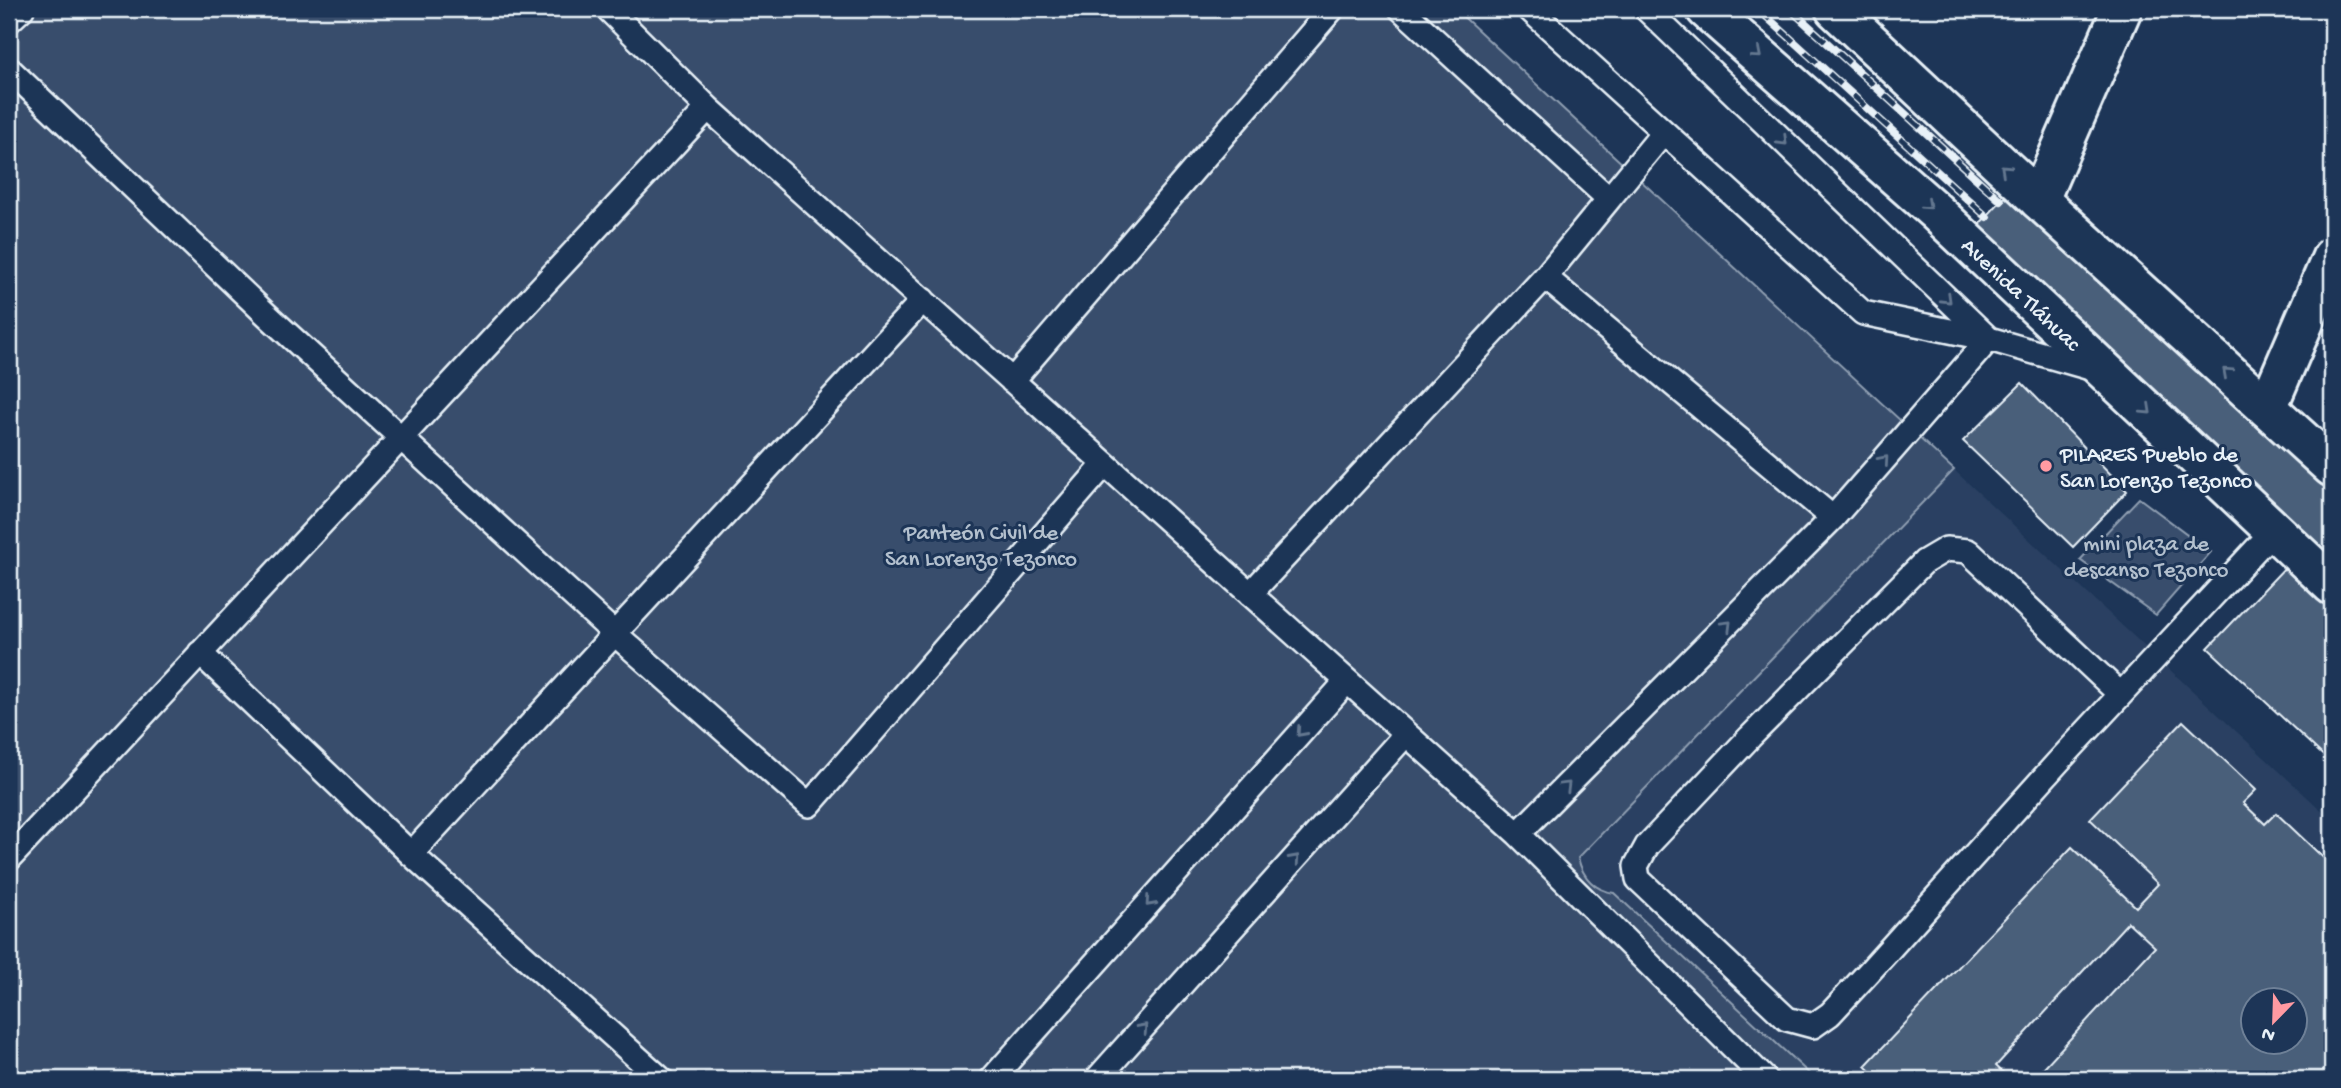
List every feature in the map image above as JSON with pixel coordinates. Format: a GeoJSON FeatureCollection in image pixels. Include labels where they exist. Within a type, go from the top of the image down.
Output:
{"type":"FeatureCollection","features":[{"type":"Feature","properties":{"kind":"main road","name":"Avenida Tláhuac"},"geometry":{"type":"LineString","coordinates":[[1706,9],[1935,211],[2332,585]]}},
{"type":"Feature","properties":{"kind":"main road"},"geometry":{"type":"LineString","coordinates":[[1835,9],[2039,200],[2332,467]]}},
{"type":"Feature","properties":{"kind":"main road"},"geometry":{"type":"LineString","coordinates":[[2039,200],[2122,9]]}},
{"type":"Feature","properties":{"kind":"main road"},"geometry":{"type":"LineString","coordinates":[[2267,408],[2332,257]]}},
{"type":"Feature","properties":{"kind":"lane"},"geometry":{"type":"LineString","coordinates":[[9,21],[22,9]]}},
{"type":"Feature","properties":{"kind":"lane"},"geometry":{"type":"LineString","coordinates":[[608,9],[708,108],[1518,834],[1765,1079]]}},
{"type":"Feature","properties":{"kind":"lane"},"geometry":{"type":"LineString","coordinates":[[1012,381],[1332,9]]}},
{"type":"Feature","properties":{"kind":"lane"},"geometry":{"type":"LineString","coordinates":[[1401,9],[1609,199]]}},
{"type":"Feature","properties":{"kind":"lane"},"geometry":{"type":"LineString","coordinates":[[1529,9],[1662,133],[1863,313],[1989,339],[2107,373]]}},
{"type":"Feature","properties":{"kind":"lane"},"geometry":{"type":"LineString","coordinates":[[1646,9],[1989,339]]}},
{"type":"Feature","properties":{"kind":"lane"},"geometry":{"type":"LineString","coordinates":[[9,69],[267,315],[614,633],[809,805],[1105,464]]}},
{"type":"Feature","properties":{"kind":"lane"},"geometry":{"type":"LineString","coordinates":[[9,859],[708,108]]}},
{"type":"Feature","properties":{"kind":"lane"},"geometry":{"type":"LineString","coordinates":[[1250,594],[1545,277],[1662,133]]}},
{"type":"Feature","properties":{"kind":"lane"},"geometry":{"type":"LineString","coordinates":[[1545,277],[1833,518]]}},
{"type":"Feature","properties":{"kind":"lane"},"geometry":{"type":"LineString","coordinates":[[411,854],[923,300]]}},
{"type":"Feature","properties":{"kind":"lane"},"geometry":{"type":"LineString","coordinates":[[1518,834],[1833,518],[1989,339]]}},
{"type":"Feature","properties":{"kind":"lane"},"geometry":{"type":"LineString","coordinates":[[2120,694],[1968,551],[1947,549],[1924,562],[1750,737],[1647,846],[1636,866],[1638,879],[1787,1019],[1813,1026],[1830,1014],[2120,694],[2274,529]]}},
{"type":"Feature","properties":{"kind":"lane"},"geometry":{"type":"LineString","coordinates":[[200,653],[411,854],[661,1079]]}},
{"type":"Feature","properties":{"kind":"lane"},"geometry":{"type":"LineString","coordinates":[[992,1079],[1347,681]]}},
{"type":"Feature","properties":{"kind":"lane"},"geometry":{"type":"LineString","coordinates":[[1097,1079],[1405,735]]}},
{"type":"Feature","properties":{"kind":"shaded area"},"geometry":{"type":"Polygon","coordinates":[[[1954,470],[2332,820],[2332,1079],[1815,1079],[1614,893],[1604,892],[1591,884],[1581,872],[1578,858],[1954,470]]]}},
{"type":"Feature","properties":{"kind":"green space","name":"Panteón Civil de San Lorenzo Tezonco"},"geometry":{"type":"Polygon","coordinates":[[[9,9],[1455,9],[1954,470],[1578,858],[1590,882],[1614,893],[1815,1079],[9,1079],[9,9]]]}},
{"type":"Feature","properties":{"kind":"green space","name":"mini plaza de descanso Tezonco"},"geometry":{"type":"Polygon","coordinates":[[[2139,498],[2211,552],[2156,615],[2080,560],[2139,498]]]}},
{"type":"Feature","properties":{"kind":"building"},"geometry":{"type":"Polygon","coordinates":[[[2030,170],[2332,451],[2332,764],[2208,648],[2292,560],[1957,248],[2030,170]]]}},
{"type":"Feature","properties":{"kind":"building","name":"PILARES Pueblo de San Lorenzo Tezonco"},"geometry":{"type":"Polygon","coordinates":[[[2022,383],[2127,491],[2073,547],[1963,441],[2022,383]]]}},
{"type":"Feature","properties":{"kind":"building"},"geometry":{"type":"Polygon","coordinates":[[[2183,721],[2256,790],[2243,803],[2265,824],[2276,813],[2332,866],[2332,1079],[2033,1079],[2155,947],[2128,922],[1996,1066],[2010,1079],[1878,1079],[1865,1066],[2072,847],[2136,907],[2158,884],[2090,819],[2183,721]]]}},
{"type":"Feature","properties":{"kind":"railway"},"geometry":{"type":"LineString","coordinates":[[1758,9],[1987,217]]}},
{"type":"Feature","properties":{"kind":"railway"},"geometry":{"type":"LineString","coordinates":[[1790,9],[2001,201]]}},
{"type":"Feature","properties":{"kind":"place","name":"PILARES Pueblo de San Lorenzo Tezonco"},"geometry":{"type":"Point","coordinates":[2046,466]}}]}
